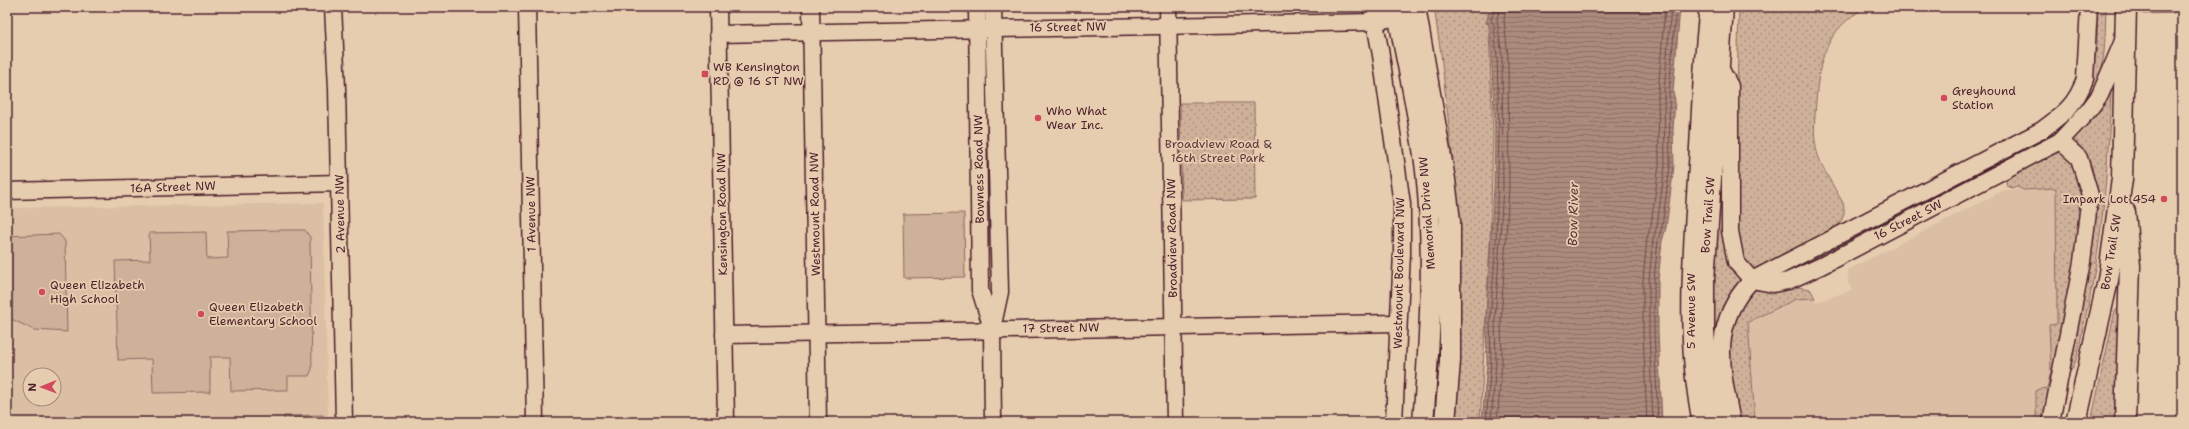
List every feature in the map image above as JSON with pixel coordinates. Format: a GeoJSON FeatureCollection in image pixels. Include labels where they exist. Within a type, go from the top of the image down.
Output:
{"type":"FeatureCollection","features":[{"type":"Feature","properties":{"kind":"main road","name":"Bow Trail SW"},"geometry":{"type":"LineString","coordinates":[[1716,422],[1708,378],[1704,332],[1704,280],[1723,7]]}},
{"type":"Feature","properties":{"kind":"main road","name":"Bow Trail SW"},"geometry":{"type":"LineString","coordinates":[[2076,422],[2108,280],[2122,179],[2126,7]]}},
{"type":"Feature","properties":{"kind":"main road","name":"Memorial Drive NW"},"geometry":{"type":"LineString","coordinates":[[1407,11],[1426,170],[1431,247],[1430,309],[1423,422]]}},
{"type":"Feature","properties":{"kind":"main road","name":"Memorial Drive NW"},"geometry":{"type":"LineString","coordinates":[[1407,11],[1445,180],[1450,221],[1450,361],[1445,422]]}},
{"type":"Feature","properties":{"kind":"main road"},"geometry":{"type":"LineString","coordinates":[[2122,179],[2130,266],[2125,422]]}},
{"type":"Feature","properties":{"kind":"street","name":"2 Avenue NW"},"geometry":{"type":"LineString","coordinates":[[333,7],[335,10],[344,422]]}},
{"type":"Feature","properties":{"kind":"street","name":"1 Avenue NW"},"geometry":{"type":"LineString","coordinates":[[527,7],[535,422]]}},
{"type":"Feature","properties":{"kind":"street","name":"Kensington Road NW"},"geometry":{"type":"LineString","coordinates":[[718,7],[726,422]]}},
{"type":"Feature","properties":{"kind":"street","name":"Westmount Road NW"},"geometry":{"type":"LineString","coordinates":[[811,7],[818,422]]}},
{"type":"Feature","properties":{"kind":"street","name":"Bowness Road NW"},"geometry":{"type":"LineString","coordinates":[[977,7],[985,29]]}},
{"type":"Feature","properties":{"kind":"street","name":"Bowness Road NW"},"geometry":{"type":"LineString","coordinates":[[993,7],[985,29],[980,290],[992,329],[993,422]]}},
{"type":"Feature","properties":{"kind":"street","name":"Broadview Road NW"},"geometry":{"type":"LineString","coordinates":[[1168,7],[1175,422]]}},
{"type":"Feature","properties":{"kind":"street","name":"5 Avenue SW"},"geometry":{"type":"LineString","coordinates":[[1701,422],[1695,394],[1691,357],[1690,288],[1708,7]]}},
{"type":"Feature","properties":{"kind":"street","name":"16 Street SW"},"geometry":{"type":"LineString","coordinates":[[1732,422],[1721,355],[1723,329],[1729,310],[1741,291],[1752,280],[2042,130],[2070,109],[2081,90],[2085,79],[2089,7]]}},
{"type":"Feature","properties":{"kind":"street","name":"16 Street NW"},"geometry":{"type":"LineString","coordinates":[[718,34],[1168,25],[1373,15],[1407,11]]}},
{"type":"Feature","properties":{"kind":"street","name":"Westmount Boulevard NW"},"geometry":{"type":"LineString","coordinates":[[1373,15],[1383,62],[1402,204],[1394,422]]}},
{"type":"Feature","properties":{"kind":"street","name":"16 Street SW"},"geometry":{"type":"LineString","coordinates":[[1752,280],[1773,284],[1788,281],[2060,141],[2088,111],[2100,95],[2125,35]]}},
{"type":"Feature","properties":{"kind":"street"},"geometry":{"type":"LineString","coordinates":[[1718,64],[1730,86],[1730,231],[1736,262],[1752,280]]}},
{"type":"Feature","properties":{"kind":"street"},"geometry":{"type":"LineString","coordinates":[[2051,422],[2082,262],[2090,195],[2078,158],[2060,141]]}},
{"type":"Feature","properties":{"kind":"street","name":"16A Street NW"},"geometry":{"type":"LineString","coordinates":[[7,191],[339,183]]}},
{"type":"Feature","properties":{"kind":"street","name":"17 Street NW"},"geometry":{"type":"LineString","coordinates":[[724,335],[992,329],[1398,323]]}},
{"type":"Feature","properties":{"kind":"shaded area"},"geometry":{"type":"Polygon","coordinates":[[[2056,187],[2057,324],[2050,325],[2051,371],[2047,388],[2038,389],[2036,391],[2036,422],[1755,422],[1748,322],[1796,299],[1815,298],[1816,302],[1852,290],[1848,284],[1848,270],[2004,190],[2056,187]]]}},
{"type":"Feature","properties":{"kind":"shaded area","name":"Queen Elizabeth Elementary School"},"geometry":{"type":"Polygon","coordinates":[[[323,203],[328,422],[7,422],[7,208],[323,203]]]}},
{"type":"Feature","properties":{"kind":"green space"},"geometry":{"type":"Polygon","coordinates":[[[1434,7],[1488,7],[1493,133],[1490,244],[1480,422],[1451,422],[1459,335],[1458,208],[1441,54],[1434,7]]]}},
{"type":"Feature","properties":{"kind":"green space"},"geometry":{"type":"Polygon","coordinates":[[[1739,7],[1866,7],[1852,16],[1833,36],[1823,59],[1817,86],[1814,125],[1816,148],[1824,169],[1843,203],[1844,212],[1842,220],[1829,233],[1821,238],[1796,250],[1785,252],[1756,272],[1745,263],[1738,239],[1736,142],[1739,7]]]}},
{"type":"Feature","properties":{"kind":"green space"},"geometry":{"type":"Polygon","coordinates":[[[2097,7],[2106,7],[2104,57],[2099,83],[2095,94],[2089,103],[2059,130],[2056,128],[2092,81],[2097,45],[2097,7]]]}},
{"type":"Feature","properties":{"kind":"green space"},"geometry":{"type":"Polygon","coordinates":[[[2142,7],[2182,7],[2182,13],[2143,14],[2142,7]]]}},
{"type":"Feature","properties":{"kind":"green space"},"geometry":{"type":"Polygon","coordinates":[[[2111,90],[2106,180],[2095,269],[2078,351],[2075,363],[2070,372],[2096,195],[2092,166],[2073,137],[2090,122],[2111,90]]]}},
{"type":"Feature","properties":{"kind":"green space","name":"Broadview Road & 16th Street Park"},"geometry":{"type":"Polygon","coordinates":[[[1180,103],[1254,103],[1255,199],[1182,200],[1180,103]]]}},
{"type":"Feature","properties":{"kind":"green space"},"geometry":{"type":"Polygon","coordinates":[[[2059,148],[2075,165],[2084,196],[2046,422],[2036,422],[2036,391],[2038,389],[2047,388],[2051,371],[2049,325],[2057,324],[2056,188],[2024,190],[2015,186],[2013,188],[2007,186],[2006,181],[2009,175],[2059,148]]]}},
{"type":"Feature","properties":{"kind":"green space"},"geometry":{"type":"Polygon","coordinates":[[[964,213],[965,277],[904,278],[903,214],[964,213]]]}},
{"type":"Feature","properties":{"kind":"green space"},"geometry":{"type":"Polygon","coordinates":[[[1718,229],[1724,230],[1743,281],[1713,354],[1714,282],[1718,229]]]}},
{"type":"Feature","properties":{"kind":"green space"},"geometry":{"type":"Polygon","coordinates":[[[305,230],[310,237],[312,369],[309,376],[288,376],[288,390],[231,391],[230,357],[210,357],[210,392],[153,393],[152,359],[118,360],[115,261],[150,260],[149,233],[206,232],[207,259],[228,258],[227,231],[305,230]]]}},
{"type":"Feature","properties":{"kind":"green space"},"geometry":{"type":"Polygon","coordinates":[[[59,234],[65,241],[67,332],[34,330],[7,317],[7,236],[59,234]]]}},
{"type":"Feature","properties":{"kind":"green space"},"geometry":{"type":"Polygon","coordinates":[[[1798,287],[1810,289],[1815,298],[1796,299],[1748,322],[1755,422],[1737,422],[1729,369],[1729,353],[1730,338],[1742,306],[1754,290],[1778,291],[1798,287]]]}},
{"type":"Feature","properties":{"kind":"green space"},"geometry":{"type":"Polygon","coordinates":[[[2120,308],[2119,422],[2091,422],[2115,311],[2120,308]]]}},
{"type":"Feature","properties":{"kind":"green space"},"geometry":{"type":"Polygon","coordinates":[[[323,415],[323,422],[284,422],[284,416],[323,415]]]}},
{"type":"Feature","properties":{"kind":"water","name":"Bow River"},"geometry":{"type":"Polygon","coordinates":[[[1491,7],[1680,7],[1673,92],[1675,100],[1673,130],[1674,166],[1666,228],[1662,241],[1658,281],[1658,332],[1662,422],[1482,422],[1487,362],[1486,320],[1494,187],[1495,130],[1490,25],[1486,23],[1491,7]]]}},
{"type":"Feature","properties":{"kind":"place","name":"WB Kensington RD @ 16 ST NW"},"geometry":{"type":"Point","coordinates":[705,74]}},
{"type":"Feature","properties":{"kind":"place","name":"Greyhound Station"},"geometry":{"type":"Point","coordinates":[1944,98]}},
{"type":"Feature","properties":{"kind":"place","name":"Who What Wear Inc."},"geometry":{"type":"Point","coordinates":[1038,118]}},
{"type":"Feature","properties":{"kind":"place","name":"Impark Lot 454"},"geometry":{"type":"Point","coordinates":[2164,199]}},
{"type":"Feature","properties":{"kind":"place","name":"Queen Elizabeth High School"},"geometry":{"type":"Point","coordinates":[42,292]}},
{"type":"Feature","properties":{"kind":"place","name":"Queen Elizabeth Elementary School"},"geometry":{"type":"Point","coordinates":[201,314]}}]}
